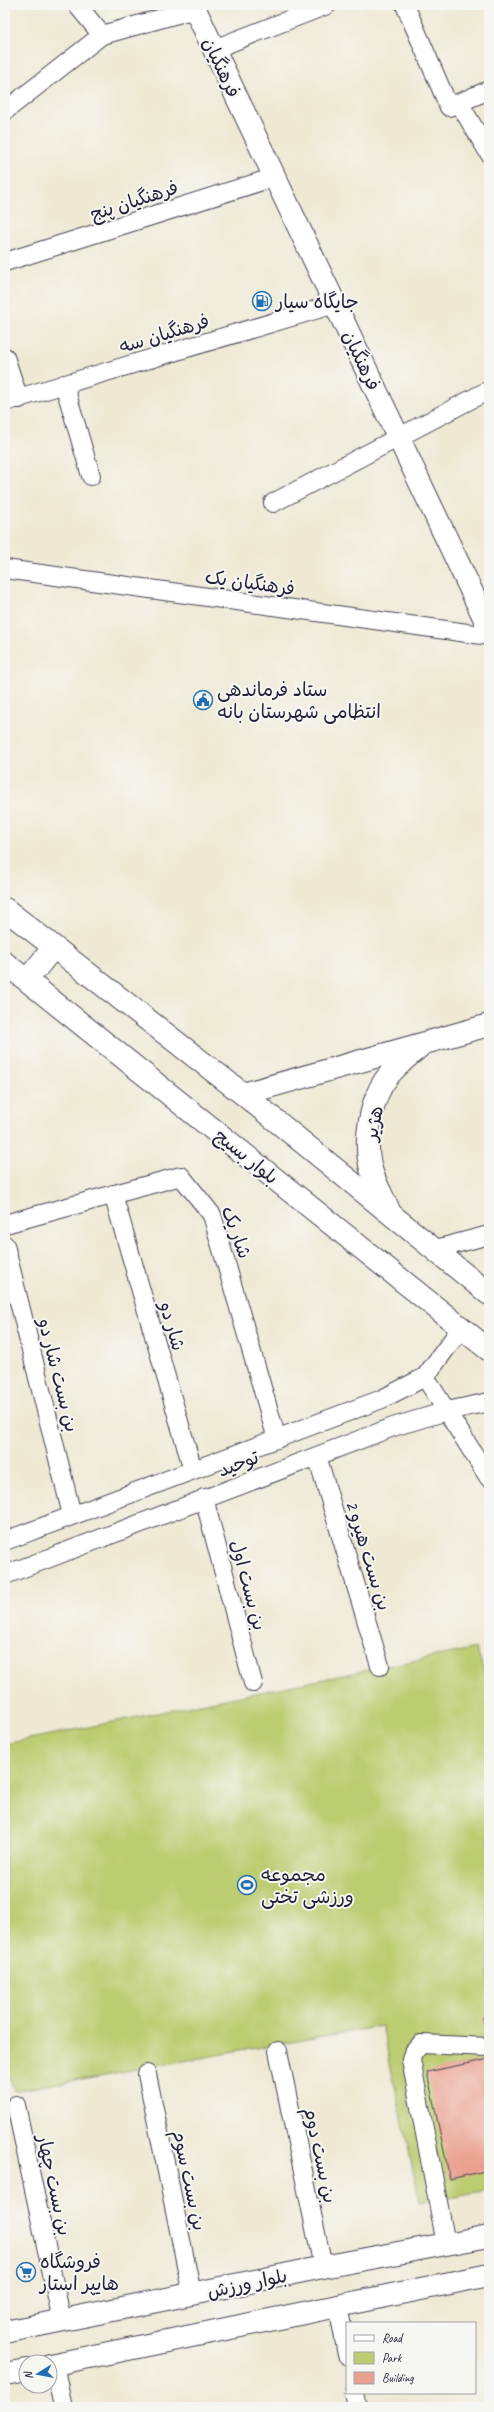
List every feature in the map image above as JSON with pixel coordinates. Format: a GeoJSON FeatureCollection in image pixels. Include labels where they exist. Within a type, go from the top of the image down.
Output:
{"type":"FeatureCollection","features":[{"type":"Feature","properties":{"kind":"main road","name":"فرهنگیان"},"geometry":{"type":"LineString","coordinates":[[194,7],[489,628]]}},
{"type":"Feature","properties":{"kind":"main road"},"geometry":{"type":"LineString","coordinates":[[5,909],[53,948],[243,1094],[392,1216],[436,1249],[489,1294]]}},
{"type":"Feature","properties":{"kind":"main road"},"geometry":{"type":"LineString","coordinates":[[27,980],[53,948]]}},
{"type":"Feature","properties":{"kind":"main road","name":"بلوار بسیج"},"geometry":{"type":"LineString","coordinates":[[5,963],[489,1350]]}},
{"type":"Feature","properties":{"kind":"main road","name":"هژیر"},"geometry":{"type":"LineString","coordinates":[[243,1094],[489,1026]]}},
{"type":"Feature","properties":{"kind":"main road","name":"هژیر"},"geometry":{"type":"LineString","coordinates":[[392,1216],[370,1167],[367,1142],[369,1124],[375,1103],[388,1076],[423,1043]]}},
{"type":"Feature","properties":{"kind":"main road","name":"بلوار ورزش"},"geometry":{"type":"LineString","coordinates":[[5,2332],[323,2267],[489,2236]]}},
{"type":"Feature","properties":{"kind":"main road"},"geometry":{"type":"LineString","coordinates":[[58,2364],[489,2275]]}},
{"type":"Feature","properties":{"kind":"main road"},"geometry":{"type":"LineString","coordinates":[[5,2374],[18,2372]]}},
{"type":"Feature","properties":{"kind":"street"},"geometry":{"type":"LineString","coordinates":[[77,5],[102,35]]}},
{"type":"Feature","properties":{"kind":"street"},"geometry":{"type":"LineString","coordinates":[[214,49],[327,5]]}},
{"type":"Feature","properties":{"kind":"street"},"geometry":{"type":"LineString","coordinates":[[406,5],[454,105],[489,153]]}},
{"type":"Feature","properties":{"kind":"street"},"geometry":{"type":"LineString","coordinates":[[5,111],[102,35],[194,7]]}},
{"type":"Feature","properties":{"kind":"street"},"geometry":{"type":"LineString","coordinates":[[454,105],[489,90]]}},
{"type":"Feature","properties":{"kind":"street","name":"فرهنگیان پنج"},"geometry":{"type":"LineString","coordinates":[[5,262],[275,177]]}},
{"type":"Feature","properties":{"kind":"street","name":"فرهنگیان سه"},"geometry":{"type":"LineString","coordinates":[[12,400],[335,304]]}},
{"type":"Feature","properties":{"kind":"street"},"geometry":{"type":"LineString","coordinates":[[5,357],[12,400]]}},
{"type":"Feature","properties":{"kind":"street"},"geometry":{"type":"LineString","coordinates":[[64,384],[91,476]]}},
{"type":"Feature","properties":{"kind":"street"},"geometry":{"type":"LineString","coordinates":[[273,503],[489,390]]}},
{"type":"Feature","properties":{"kind":"street","name":"فرهنگیان یک"},"geometry":{"type":"LineString","coordinates":[[5,569],[489,636]]}},
{"type":"Feature","properties":{"kind":"street","name":"شار یک"},"geometry":{"type":"LineString","coordinates":[[5,1224],[181,1176],[212,1215],[277,1439]]}},
{"type":"Feature","properties":{"kind":"street","name":"شار دو"},"geometry":{"type":"LineString","coordinates":[[113,1194],[193,1470]]}},
{"type":"Feature","properties":{"kind":"street"},"geometry":{"type":"LineString","coordinates":[[436,1249],[489,1235]]}},
{"type":"Feature","properties":{"kind":"street","name":"بن بست شار دو"},"geometry":{"type":"LineString","coordinates":[[5,1245],[72,1516]]}},
{"type":"Feature","properties":{"kind":"street","name":"توحید"},"geometry":{"type":"LineString","coordinates":[[5,1541],[382,1399],[425,1377],[462,1327]]}},
{"type":"Feature","properties":{"kind":"street"},"geometry":{"type":"LineString","coordinates":[[425,1377],[489,1478]]}},
{"type":"Feature","properties":{"kind":"street","name":"توحید"},"geometry":{"type":"LineString","coordinates":[[5,1574],[393,1427],[446,1411],[489,1402]]}},
{"type":"Feature","properties":{"kind":"street","name":"بن بست هیرو 2"},"geometry":{"type":"LineString","coordinates":[[317,1456],[380,1666]]}},
{"type":"Feature","properties":{"kind":"street","name":"بن بست اول"},"geometry":{"type":"LineString","coordinates":[[204,1498],[253,1683]]}},
{"type":"Feature","properties":{"kind":"street"},"geometry":{"type":"LineString","coordinates":[[446,2244],[411,2060],[412,2053],[421,2044],[489,2047]]}},
{"type":"Feature","properties":{"kind":"street","name":"بن بست دوم"},"geometry":{"type":"LineString","coordinates":[[278,2051],[323,2267]]}},
{"type":"Feature","properties":{"kind":"street","name":"بن بست سوم"},"geometry":{"type":"LineString","coordinates":[[147,2074],[192,2294]]}},
{"type":"Feature","properties":{"kind":"street","name":"بن بست چهار"},"geometry":{"type":"LineString","coordinates":[[16,2105],[62,2321]]}},
{"type":"Feature","properties":{"kind":"street"},"geometry":{"type":"LineString","coordinates":[[338,2305],[346,2349]]}},
{"type":"Feature","properties":{"kind":"street"},"geometry":{"type":"LineString","coordinates":[[58,2388],[63,2407]]}},
{"type":"Feature","properties":{"kind":"street"},"geometry":{"type":"LineString","coordinates":[[354,2394],[357,2407]]}},
{"type":"Feature","properties":{"kind":"green space","name":"مجموعه ورزشی تختی"},"geometry":{"type":"Polygon","coordinates":[[[476,1648],[489,1685],[489,2191],[420,2203],[382,2026],[14,2091],[5,2066],[5,1744],[476,1648]]]}},
{"type":"Feature","properties":{"kind":"building"},"geometry":{"type":"Polygon","coordinates":[[[489,2016],[489,2038],[487,2039],[483,2017],[489,2016]]]}},
{"type":"Feature","properties":{"kind":"building"},"geometry":{"type":"Polygon","coordinates":[[[489,2059],[489,2170],[450,2179],[427,2072],[489,2059]]]}},
{"type":"Feature","properties":{"kind":"place","name":"جایگاه سیار"},"geometry":{"type":"Point","coordinates":[262,301]}},
{"type":"Feature","properties":{"kind":"place","name":"ستاد فرماندهی انتظامی شهرستان بانه"},"geometry":{"type":"Point","coordinates":[203,700]}},
{"type":"Feature","properties":{"kind":"place","name":"مجموعه ورزشی تختی"},"geometry":{"type":"Point","coordinates":[247,1885]}},
{"type":"Feature","properties":{"kind":"place","name":"فروشگاه هایپر استار"},"geometry":{"type":"Point","coordinates":[26,2272]}}]}
